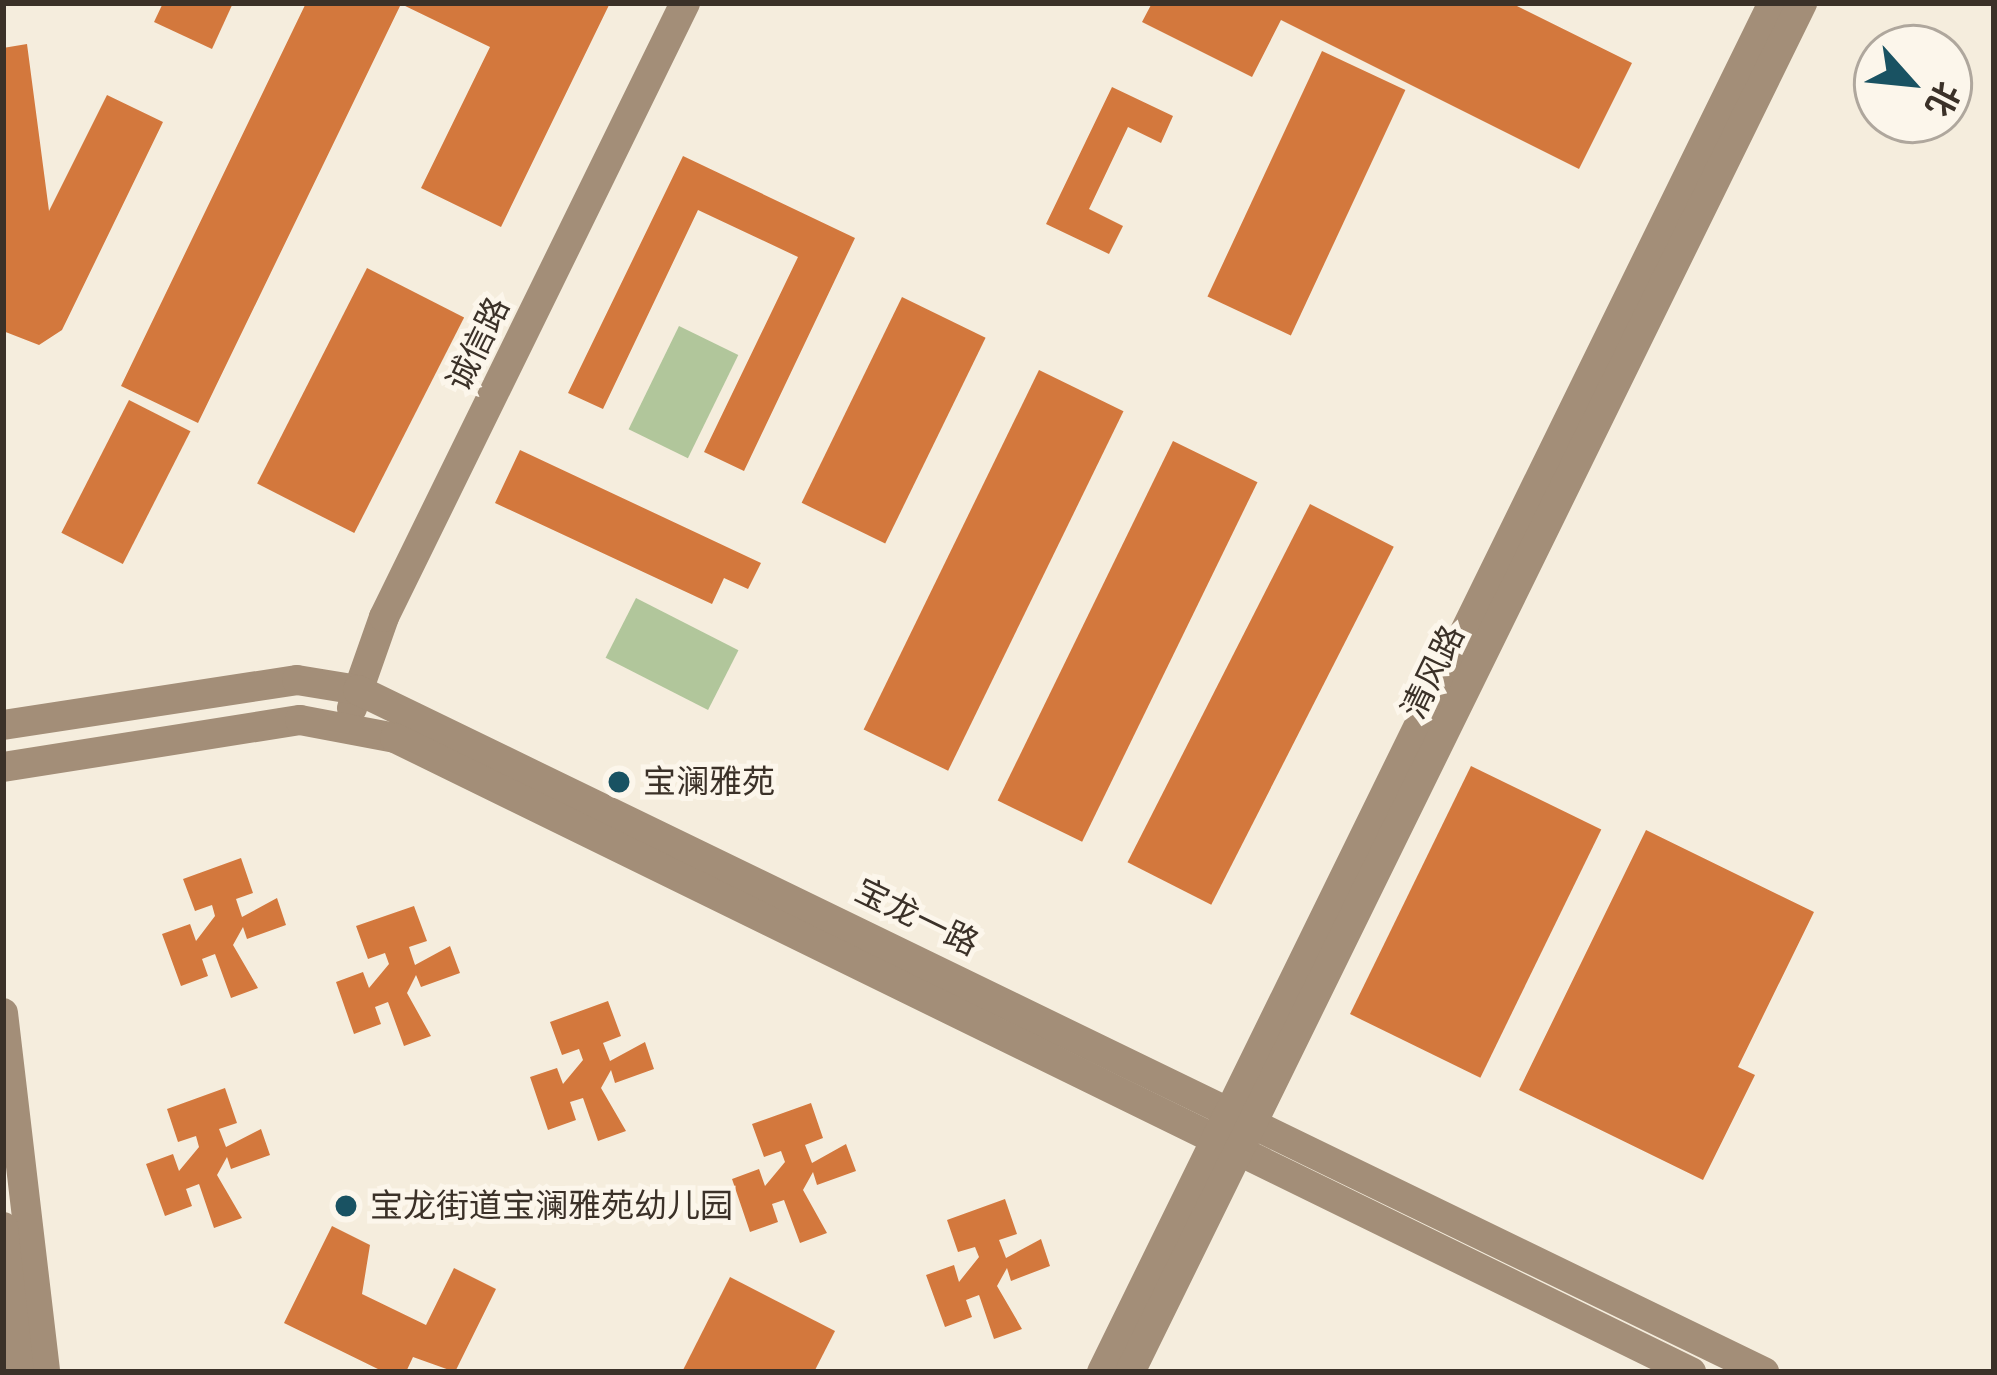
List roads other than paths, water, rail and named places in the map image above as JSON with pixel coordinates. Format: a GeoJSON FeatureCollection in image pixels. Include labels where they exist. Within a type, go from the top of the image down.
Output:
{"type":"FeatureCollection","features":[{"type":"Feature","properties":{"kind":"street","name":"诚信路"},"geometry":{"type":"LineString","coordinates":[[347,722],[358,690],[685,3]]}},
{"type":"Feature","properties":{"kind":"street","name":"清风路"},"geometry":{"type":"LineString","coordinates":[[1130,1372],[1234,1130],[1773,3]]}},
{"type":"Feature","properties":{"kind":"street","name":"清风路"},"geometry":{"type":"LineString","coordinates":[[1102,1372],[1234,1130],[1802,3]]}},
{"type":"Feature","properties":{"kind":"street","name":"宝龙一路"},"geometry":{"type":"LineString","coordinates":[[3,725],[297,680],[358,690],[1234,1130],[1690,1372]]}},
{"type":"Feature","properties":{"kind":"street","name":"宝龙一路"},"geometry":{"type":"LineString","coordinates":[[3,766],[300,719],[347,722],[1764,1372]]}},
{"type":"Feature","properties":{"kind":"street"},"geometry":{"type":"LineString","coordinates":[[3,1013],[45,1372]]}},
{"type":"Feature","properties":{"kind":"street"},"geometry":{"type":"LineString","coordinates":[[3,1227],[19,1372]]}},
{"type":"Feature","properties":{"kind":"place","name":"宝澜雅苑"},"geometry":{"type":"Point","coordinates":[619,782]}},
{"type":"Feature","properties":{"kind":"place","name":"宝龙街道宝澜雅苑幼儿园"},"geometry":{"type":"Point","coordinates":[346,1206]}}]}
